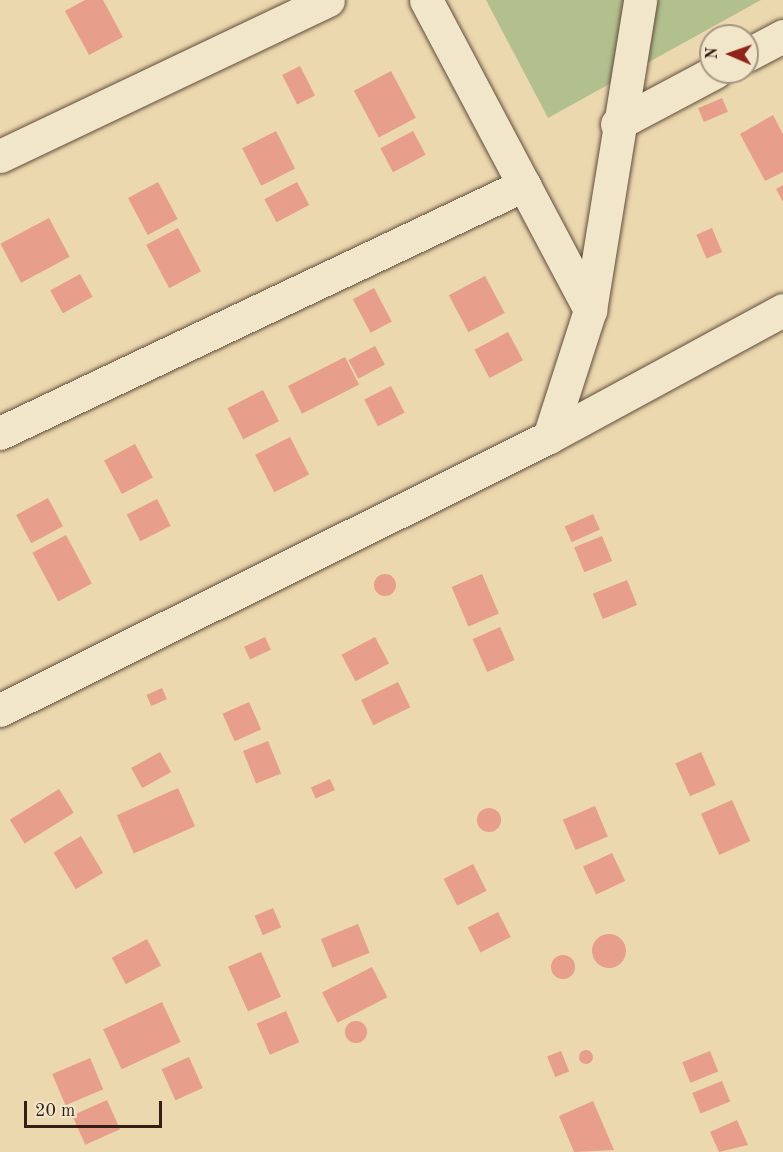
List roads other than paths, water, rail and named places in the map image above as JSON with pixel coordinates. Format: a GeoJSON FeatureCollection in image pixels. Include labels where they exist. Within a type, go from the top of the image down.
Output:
{"type":"FeatureCollection","features":[{"type":"Feature","properties":{"kind":"street"},"geometry":{"type":"LineString","coordinates":[[0,156],[328,0]]}},
{"type":"Feature","properties":{"kind":"street"},"geometry":{"type":"LineString","coordinates":[[426,0],[590,310]]}},
{"type":"Feature","properties":{"kind":"street"},"geometry":{"type":"LineString","coordinates":[[549,437],[590,310],[618,124],[640,0]]}},
{"type":"Feature","properties":{"kind":"street"},"geometry":{"type":"LineString","coordinates":[[759,49],[783,36]]}},
{"type":"Feature","properties":{"kind":"street"},"geometry":{"type":"LineString","coordinates":[[618,124],[699,81]]}},
{"type":"Feature","properties":{"kind":"street"},"geometry":{"type":"LineString","coordinates":[[0,433],[524,184]]}},
{"type":"Feature","properties":{"kind":"street"},"geometry":{"type":"LineString","coordinates":[[0,710],[549,437],[783,310]]}}]}
